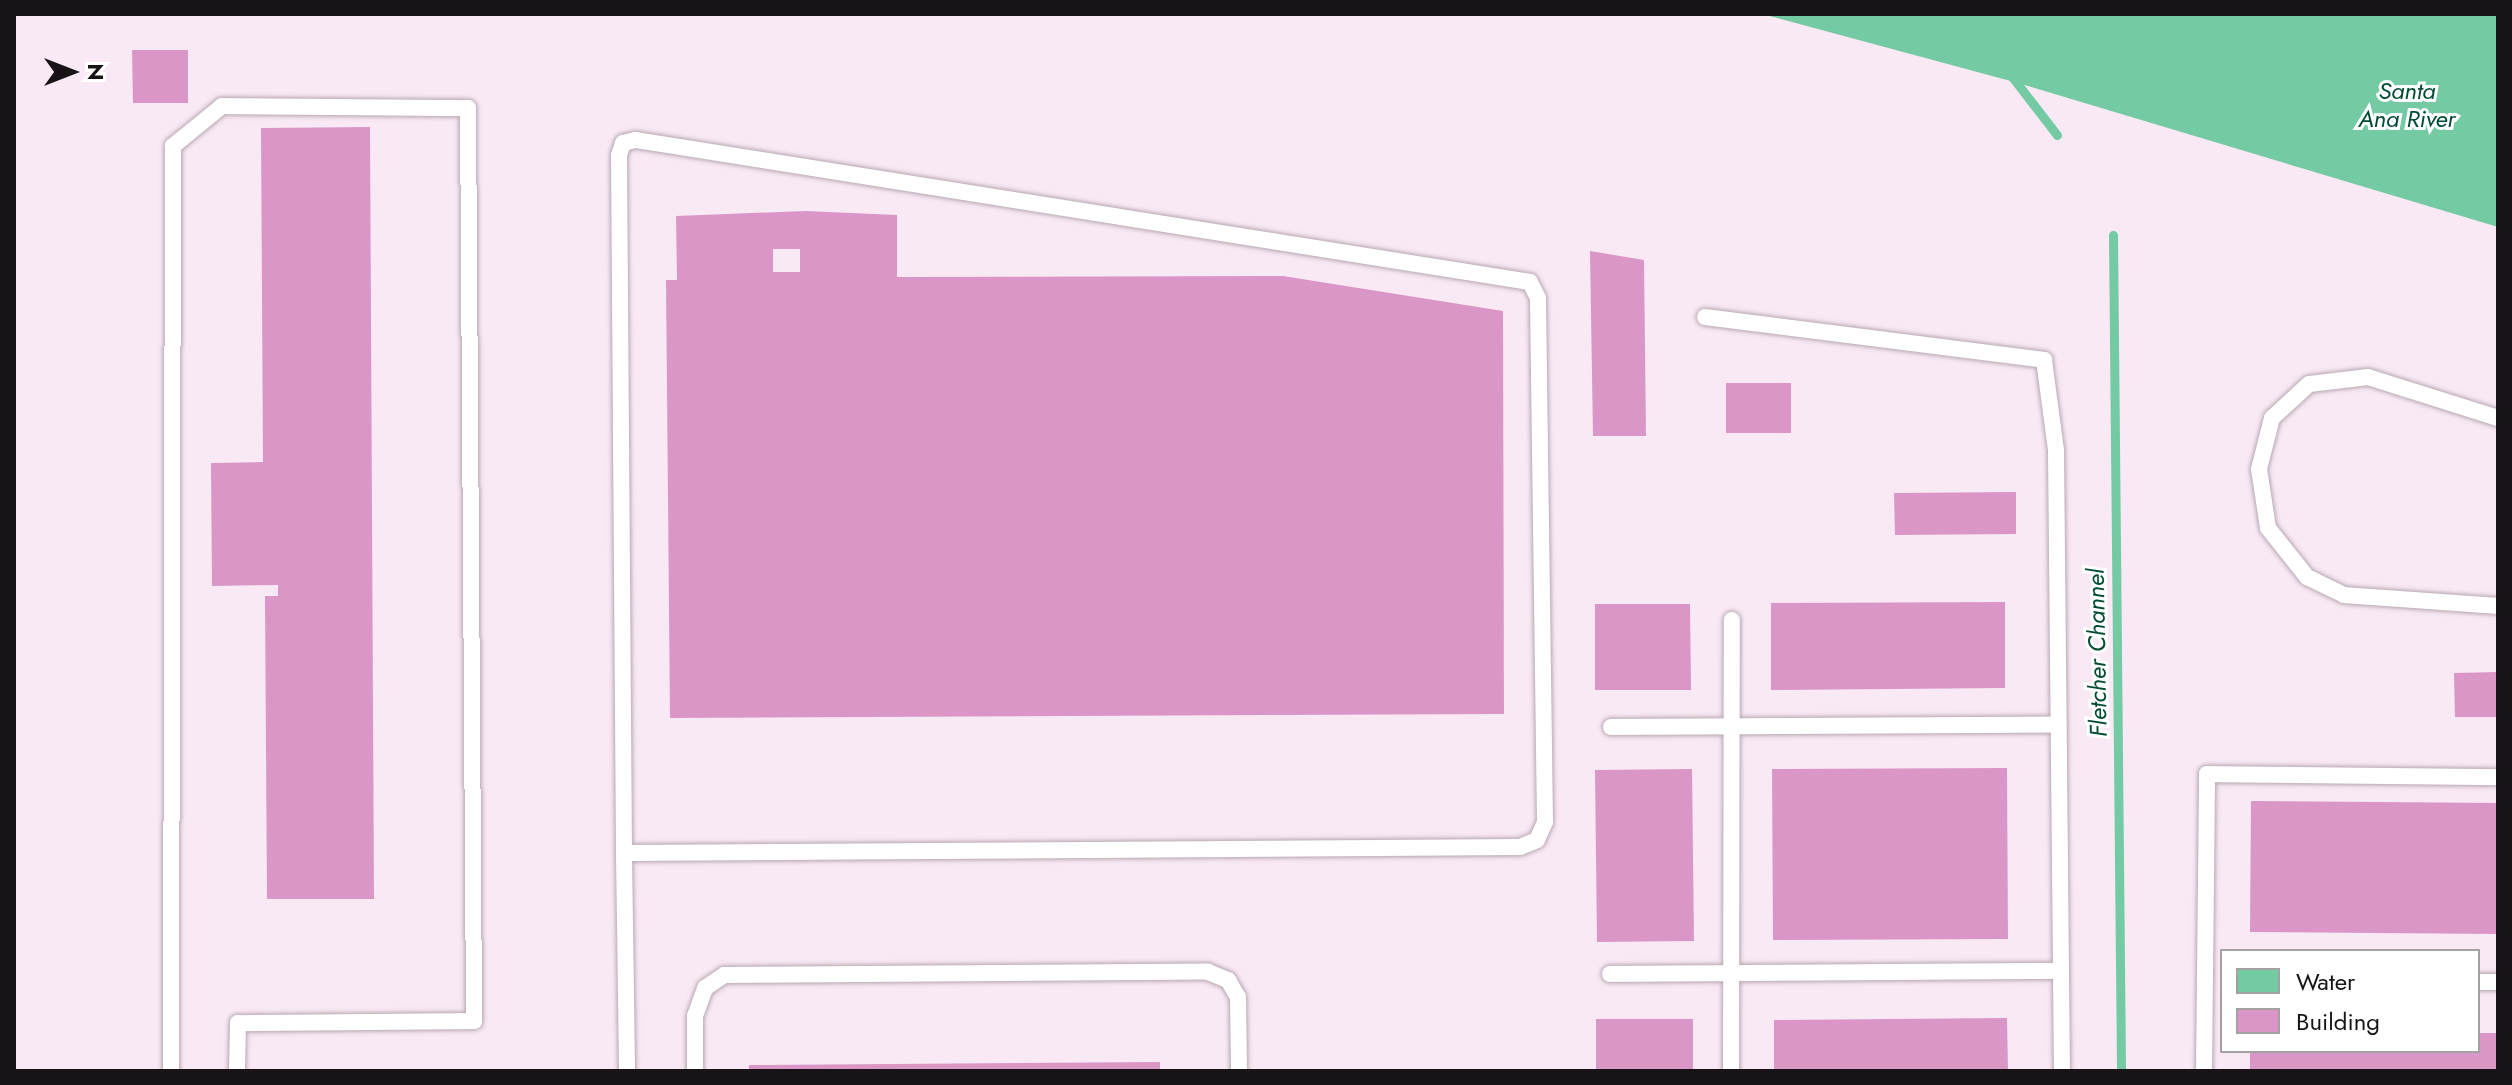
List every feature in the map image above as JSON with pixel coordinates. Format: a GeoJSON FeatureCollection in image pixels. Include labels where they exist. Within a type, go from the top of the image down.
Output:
{"type":"FeatureCollection","features":[{"type":"Feature","properties":{"kind":"lane"},"geometry":{"type":"LineString","coordinates":[[171,1071],[173,146],[222,106],[468,108],[474,1021],[238,1023],[237,1071]]}},
{"type":"Feature","properties":{"kind":"lane"},"geometry":{"type":"LineString","coordinates":[[624,853],[1520,847],[1537,840],[1545,822],[1541,488],[1538,298],[1530,282],[623,143],[624,853],[627,1071]]}},
{"type":"Feature","properties":{"kind":"lane"},"geometry":{"type":"LineString","coordinates":[[1705,317],[2044,360],[2056,450],[2062,1071]]}},
{"type":"Feature","properties":{"kind":"lane"},"geometry":{"type":"LineString","coordinates":[[2498,418],[2368,377],[2309,384],[2272,418],[2259,469],[2268,528],[2307,577],[2344,595],[2498,606]]}},
{"type":"Feature","properties":{"kind":"lane"},"geometry":{"type":"LineString","coordinates":[[1731,1071],[1732,620]]}},
{"type":"Feature","properties":{"kind":"lane"},"geometry":{"type":"LineString","coordinates":[[1611,727],[2058,725]]}},
{"type":"Feature","properties":{"kind":"lane"},"geometry":{"type":"LineString","coordinates":[[2204,1071],[2213,980],[2207,774],[2498,777]]}},
{"type":"Feature","properties":{"kind":"lane"},"geometry":{"type":"LineString","coordinates":[[1610,974],[2061,971]]}},
{"type":"Feature","properties":{"kind":"lane"},"geometry":{"type":"LineString","coordinates":[[695,1071],[695,1016],[705,988],[724,975],[1208,972],[1228,980],[1238,997],[1239,1071]]}},
{"type":"Feature","properties":{"kind":"water","name":"Santa Ana River"},"geometry":{"type":"Polygon","coordinates":[[[1762,14],[2498,14],[2498,227],[2018,83],[1762,14]]]}},
{"type":"Feature","properties":{"kind":"building"},"geometry":{"type":"Polygon","coordinates":[[[132,50],[188,50],[188,103],[133,103],[132,50]]]}},
{"type":"Feature","properties":{"kind":"building"},"geometry":{"type":"Polygon","coordinates":[[[370,127],[374,899],[267,899],[265,596],[278,596],[278,585],[212,586],[211,463],[263,462],[261,128],[370,127]]]}},
{"type":"Feature","properties":{"kind":"building"},"geometry":{"type":"Polygon","coordinates":[[[806,211],[897,215],[897,277],[1283,276],[1503,311],[1504,714],[670,718],[666,280],[677,280],[676,216],[806,211]],[[773,249],[773,272],[800,272],[800,249],[773,249]]]}},
{"type":"Feature","properties":{"kind":"building"},"geometry":{"type":"Polygon","coordinates":[[[1590,251],[1644,260],[1646,436],[1593,436],[1590,251]]]}},
{"type":"Feature","properties":{"kind":"building"},"geometry":{"type":"Polygon","coordinates":[[[1726,383],[1791,383],[1791,433],[1726,433],[1726,383]]]}},
{"type":"Feature","properties":{"kind":"building"},"geometry":{"type":"Polygon","coordinates":[[[2016,492],[2016,534],[1895,535],[1894,493],[2016,492]]]}},
{"type":"Feature","properties":{"kind":"building"},"geometry":{"type":"Polygon","coordinates":[[[2005,602],[2005,688],[1771,690],[1771,603],[2005,602]]]}},
{"type":"Feature","properties":{"kind":"building"},"geometry":{"type":"Polygon","coordinates":[[[1595,604],[1690,604],[1691,690],[1595,690],[1595,604]]]}},
{"type":"Feature","properties":{"kind":"building"},"geometry":{"type":"Polygon","coordinates":[[[2498,672],[2498,717],[2455,717],[2454,673],[2498,672]]]}},
{"type":"Feature","properties":{"kind":"building"},"geometry":{"type":"Polygon","coordinates":[[[2007,768],[2008,939],[1773,940],[1772,769],[2007,768]]]}},
{"type":"Feature","properties":{"kind":"building"},"geometry":{"type":"Polygon","coordinates":[[[1692,769],[1694,941],[1597,942],[1595,770],[1692,769]]]}},
{"type":"Feature","properties":{"kind":"building"},"geometry":{"type":"Polygon","coordinates":[[[2251,801],[2498,803],[2498,934],[2250,932],[2251,801]]]}},
{"type":"Feature","properties":{"kind":"building"},"geometry":{"type":"Polygon","coordinates":[[[2007,1018],[2008,1071],[1774,1071],[1774,1020],[2007,1018]]]}},
{"type":"Feature","properties":{"kind":"building"},"geometry":{"type":"Polygon","coordinates":[[[1596,1019],[1693,1019],[1693,1071],[1596,1071],[1596,1019]]]}},
{"type":"Feature","properties":{"kind":"building"},"geometry":{"type":"Polygon","coordinates":[[[2480,1033],[2498,1033],[2498,1071],[2250,1071],[2250,1053],[2480,1053],[2480,1033]]]}},
{"type":"Feature","properties":{"kind":"building"},"geometry":{"type":"Polygon","coordinates":[[[1160,1062],[1160,1071],[749,1071],[749,1065],[1160,1062]]]}},
{"type":"Feature","properties":{"kind":"waterway"},"geometry":{"type":"LineString","coordinates":[[2010,74],[2057,135]]}},
{"type":"Feature","properties":{"kind":"waterway","name":"Fletcher Channel"},"geometry":{"type":"LineString","coordinates":[[2113,235],[2121,1071]]}}]}
